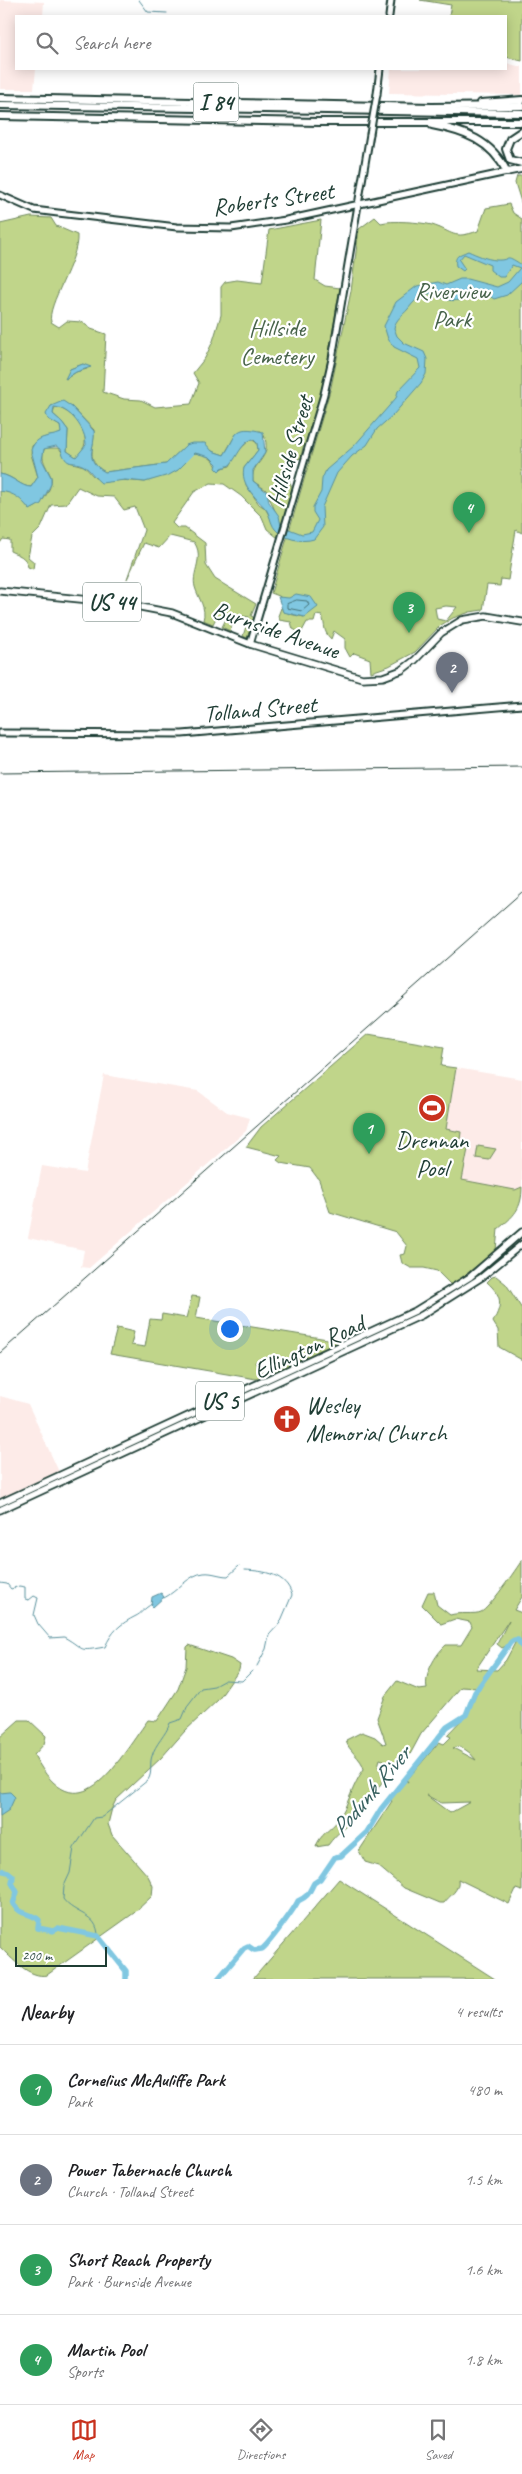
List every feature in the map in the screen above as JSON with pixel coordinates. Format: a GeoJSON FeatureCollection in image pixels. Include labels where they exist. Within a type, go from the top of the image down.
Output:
{"type":"FeatureCollection","features":[{"type":"Feature","properties":{"kind":"highway","name":"I 84"},"geometry":{"type":"LineString","coordinates":[[0,98],[432,107],[473,105],[522,106]]}},
{"type":"Feature","properties":{"kind":"highway"},"geometry":{"type":"LineString","coordinates":[[473,105],[493,100],[522,100]]}},
{"type":"Feature","properties":{"kind":"highway"},"geometry":{"type":"LineString","coordinates":[[0,106],[522,114]]}},
{"type":"Feature","properties":{"kind":"highway"},"geometry":{"type":"LineString","coordinates":[[0,106],[522,114]]}},
{"type":"Feature","properties":{"kind":"highway"},"geometry":{"type":"LineString","coordinates":[[402,112],[432,107]]}},
{"type":"Feature","properties":{"kind":"highway","name":"I 84"},"geometry":{"type":"LineString","coordinates":[[0,116],[522,122]]}},
{"type":"Feature","properties":{"kind":"highway"},"geometry":{"type":"LineString","coordinates":[[421,122],[456,129],[474,136],[495,153],[507,172]]}},
{"type":"Feature","properties":{"kind":"highway"},"geometry":{"type":"LineString","coordinates":[[522,131],[510,140],[506,151],[510,160],[522,163]]}},
{"type":"Feature","properties":{"kind":"main road"},"geometry":{"type":"LineString","coordinates":[[389,15],[391,0]]}},
{"type":"Feature","properties":{"kind":"main road","name":"Hillside Street"},"geometry":{"type":"LineString","coordinates":[[250,644],[287,526],[332,359],[380,70]]}},
{"type":"Feature","properties":{"kind":"main road","name":"Roberts Street"},"geometry":{"type":"LineString","coordinates":[[0,195],[34,210],[203,229],[257,225],[522,169]]}},
{"type":"Feature","properties":{"kind":"main road","name":"Burnside Avenue"},"geometry":{"type":"LineString","coordinates":[[0,590],[120,603],[163,611],[250,644],[350,675],[372,678],[392,674],[408,666],[441,633],[458,622],[486,616],[522,622]]}},
{"type":"Feature","properties":{"kind":"main road","name":"Tolland Street"},"geometry":{"type":"LineString","coordinates":[[0,733],[182,734],[522,705]]}},
{"type":"Feature","properties":{"kind":"main road","name":"Ellington Road"},"geometry":{"type":"LineString","coordinates":[[233,1399],[409,1314],[439,1297],[479,1271],[522,1232]]}},
{"type":"Feature","properties":{"kind":"main road","name":"Ellington Road"},"geometry":{"type":"LineString","coordinates":[[0,1503],[39,1488],[233,1399],[405,1324],[443,1304],[496,1267],[522,1244]]}},
{"type":"Feature","properties":{"kind":"main road","name":"Ellington Road"},"geometry":{"type":"LineString","coordinates":[[0,1510],[39,1488]]}},
{"type":"Feature","properties":{"kind":"shaded area"},"geometry":{"type":"Polygon","coordinates":[[[0,0],[44,2],[43,15],[15,15],[15,70],[36,70],[34,89],[0,89],[0,0]]]}},
{"type":"Feature","properties":{"kind":"shaded area"},"geometry":{"type":"Polygon","coordinates":[[[507,63],[522,67],[522,95],[389,93],[391,70],[507,70],[507,63]]]}},
{"type":"Feature","properties":{"kind":"shaded area"},"geometry":{"type":"Polygon","coordinates":[[[456,1068],[522,1079],[522,1192],[462,1180],[459,1148],[446,1129],[456,1068]]]}},
{"type":"Feature","properties":{"kind":"shaded area"},"geometry":{"type":"Polygon","coordinates":[[[104,1075],[198,1091],[227,1112],[250,1118],[246,1131],[89,1268],[81,1267],[84,1250],[28,1238],[42,1166],[85,1173],[104,1075]]]}},
{"type":"Feature","properties":{"kind":"shaded area"},"geometry":{"type":"Polygon","coordinates":[[[0,1396],[28,1404],[59,1472],[0,1500],[0,1396]]]}},
{"type":"Feature","properties":{"kind":"green space"},"geometry":{"type":"Polygon","coordinates":[[[420,0],[522,0],[522,61],[507,57],[507,15],[449,15],[451,5],[420,0]]]}},
{"type":"Feature","properties":{"kind":"green space"},"geometry":{"type":"Polygon","coordinates":[[[517,176],[522,176],[522,205],[515,183],[517,176]]]}},
{"type":"Feature","properties":{"kind":"green space","name":"Riverview Park"},"geometry":{"type":"Polygon","coordinates":[[[509,204],[513,213],[522,219],[522,533],[516,530],[508,580],[501,579],[500,586],[487,585],[483,610],[453,618],[441,625],[415,652],[389,666],[371,672],[370,659],[354,653],[350,657],[345,648],[345,639],[334,631],[331,639],[328,636],[322,616],[316,615],[314,622],[307,622],[301,633],[293,629],[291,622],[279,620],[278,616],[281,608],[289,614],[304,617],[279,596],[271,593],[331,387],[351,291],[359,229],[375,217],[381,223],[421,223],[432,225],[454,234],[463,235],[478,231],[486,208],[509,204]],[[457,607],[435,608],[437,619],[446,621],[457,607]]]}},
{"type":"Feature","properties":{"kind":"green space","name":"Hillside Cemetery"},"geometry":{"type":"Polygon","coordinates":[[[31,217],[51,218],[56,226],[77,235],[73,257],[53,305],[51,322],[59,327],[67,321],[82,322],[91,329],[106,334],[103,392],[124,399],[141,400],[155,407],[191,404],[199,383],[193,373],[205,358],[213,341],[221,315],[221,287],[225,282],[237,280],[262,283],[269,230],[321,220],[315,280],[325,286],[340,288],[325,377],[306,447],[303,447],[301,458],[286,463],[284,469],[292,487],[282,527],[266,490],[253,481],[254,470],[266,449],[265,439],[261,431],[236,434],[224,455],[212,451],[203,443],[182,449],[166,464],[105,472],[95,463],[93,458],[94,430],[72,407],[51,406],[48,419],[60,426],[62,432],[45,437],[32,446],[31,454],[38,477],[31,487],[27,487],[0,474],[0,224],[31,217]],[[83,364],[70,369],[66,379],[76,372],[87,369],[83,364]]]}},
{"type":"Feature","properties":{"kind":"green space"},"geometry":{"type":"Polygon","coordinates":[[[55,407],[70,414],[77,420],[85,435],[85,443],[76,457],[67,451],[68,430],[53,414],[55,407]]]}},
{"type":"Feature","properties":{"kind":"green space"},"geometry":{"type":"Polygon","coordinates":[[[251,439],[257,443],[258,450],[244,468],[246,485],[259,504],[265,508],[279,533],[278,538],[267,529],[262,517],[241,496],[224,484],[211,483],[194,492],[172,523],[177,528],[185,528],[205,543],[206,565],[215,579],[256,604],[251,616],[255,618],[247,638],[243,636],[249,617],[235,615],[230,631],[222,627],[226,619],[224,617],[216,618],[213,624],[203,620],[204,611],[194,581],[198,554],[194,542],[170,536],[159,548],[144,543],[127,579],[144,530],[135,507],[124,510],[114,497],[97,496],[78,487],[66,504],[51,505],[41,528],[32,537],[28,557],[34,562],[33,569],[28,567],[24,558],[10,551],[10,540],[3,539],[0,543],[0,491],[17,496],[29,509],[37,506],[48,492],[51,481],[43,459],[45,448],[59,448],[69,462],[84,466],[95,478],[145,482],[178,470],[195,453],[210,458],[219,471],[221,468],[230,466],[238,451],[251,439]]]}},
{"type":"Feature","properties":{"kind":"green space"},"geometry":{"type":"Polygon","coordinates":[[[368,1034],[444,1047],[441,1066],[456,1068],[446,1129],[461,1132],[459,1148],[468,1149],[462,1180],[515,1190],[522,1187],[519,1207],[498,1229],[496,1250],[454,1284],[450,1284],[437,1271],[411,1268],[402,1263],[400,1255],[405,1254],[407,1246],[396,1232],[330,1212],[319,1180],[310,1168],[281,1163],[277,1160],[281,1156],[246,1147],[261,1127],[368,1034]]]}},
{"type":"Feature","properties":{"kind":"green space"},"geometry":{"type":"Polygon","coordinates":[[[478,1146],[496,1149],[489,1160],[476,1158],[478,1146]]]}},
{"type":"Feature","properties":{"kind":"green space"},"geometry":{"type":"Polygon","coordinates":[[[496,1276],[506,1284],[522,1309],[522,1360],[499,1347],[498,1330],[493,1322],[498,1310],[499,1300],[496,1291],[487,1282],[496,1276]]]}},
{"type":"Feature","properties":{"kind":"green space"},"geometry":{"type":"Polygon","coordinates":[[[192,1296],[200,1297],[196,1318],[340,1341],[274,1372],[269,1362],[272,1358],[263,1358],[255,1362],[256,1364],[260,1362],[263,1369],[260,1377],[256,1379],[110,1354],[117,1328],[134,1332],[131,1345],[145,1347],[150,1319],[161,1320],[162,1314],[186,1318],[192,1296]]]}},
{"type":"Feature","properties":{"kind":"green space"},"geometry":{"type":"Polygon","coordinates":[[[522,1560],[522,1597],[514,1610],[522,1613],[522,1891],[516,1889],[509,1904],[458,1879],[458,1886],[454,1892],[444,1903],[440,1903],[404,1888],[378,1866],[365,1862],[359,1851],[392,1801],[390,1800],[406,1781],[408,1782],[407,1780],[439,1742],[444,1744],[451,1737],[447,1735],[468,1713],[479,1688],[461,1687],[421,1734],[407,1760],[398,1765],[380,1759],[378,1766],[385,1778],[365,1808],[328,1845],[316,1847],[322,1836],[335,1824],[342,1814],[356,1781],[364,1769],[346,1740],[362,1732],[375,1737],[383,1744],[386,1743],[377,1718],[385,1696],[397,1681],[419,1690],[427,1689],[427,1677],[431,1665],[438,1654],[446,1645],[461,1645],[472,1627],[470,1622],[455,1619],[441,1624],[422,1605],[428,1592],[434,1592],[437,1605],[450,1615],[481,1612],[490,1604],[522,1560]],[[509,1620],[476,1669],[497,1670],[506,1660],[516,1641],[502,1648],[497,1644],[509,1620]],[[460,1746],[453,1748],[476,1760],[460,1746]],[[426,1795],[450,1813],[470,1802],[441,1803],[426,1795]]]}},
{"type":"Feature","properties":{"kind":"green space"},"geometry":{"type":"Polygon","coordinates":[[[189,1645],[231,1659],[240,1665],[239,1670],[218,1700],[185,1731],[161,1758],[116,1800],[108,1824],[112,1835],[148,1876],[153,1886],[152,1896],[134,1913],[47,1975],[34,1974],[15,1962],[0,1947],[0,1737],[19,1720],[29,1720],[46,1736],[44,1744],[34,1755],[50,1779],[66,1791],[81,1792],[95,1785],[109,1772],[148,1720],[157,1721],[178,1689],[186,1667],[187,1647],[189,1645]]]}},
{"type":"Feature","properties":{"kind":"green space"},"geometry":{"type":"Polygon","coordinates":[[[339,1879],[495,1979],[253,1979],[339,1879]]]}},
{"type":"Feature","properties":{"kind":"water"},"geometry":{"type":"Polygon","coordinates":[[[468,251],[492,259],[512,259],[522,265],[522,281],[507,295],[494,299],[481,290],[475,291],[460,300],[452,301],[434,295],[423,295],[398,320],[394,328],[397,336],[404,343],[424,352],[427,359],[426,374],[421,383],[393,415],[377,429],[367,445],[352,456],[337,473],[322,507],[323,527],[314,539],[304,541],[293,539],[278,532],[273,527],[267,510],[249,490],[243,474],[244,468],[258,450],[257,443],[253,439],[243,447],[230,465],[219,471],[216,468],[217,464],[210,457],[195,453],[178,470],[169,475],[145,482],[125,480],[101,483],[84,466],[65,459],[61,449],[56,446],[44,449],[42,460],[51,477],[51,484],[41,504],[30,510],[17,497],[0,491],[0,474],[27,487],[31,487],[38,477],[31,450],[40,439],[61,433],[60,426],[48,419],[46,414],[51,406],[63,401],[72,407],[94,431],[92,458],[98,467],[105,472],[166,464],[186,445],[192,443],[205,443],[212,451],[224,455],[234,437],[241,430],[263,432],[265,453],[253,470],[253,481],[267,492],[269,502],[279,516],[281,526],[302,534],[312,532],[318,520],[313,512],[313,507],[321,492],[322,479],[326,470],[354,446],[396,398],[398,391],[420,368],[418,359],[394,347],[388,339],[384,326],[396,302],[417,286],[438,282],[446,285],[460,279],[467,279],[497,287],[508,282],[520,268],[512,265],[504,277],[499,277],[490,270],[490,265],[464,254],[459,260],[465,269],[463,271],[456,266],[456,260],[458,256],[468,251]],[[54,407],[53,414],[68,430],[67,451],[76,457],[86,445],[83,432],[76,420],[60,408],[54,407]]]}},
{"type":"Feature","properties":{"kind":"water"},"geometry":{"type":"Polygon","coordinates":[[[83,364],[91,367],[76,372],[65,379],[70,369],[83,364]]]}},
{"type":"Feature","properties":{"kind":"water"},"geometry":{"type":"Polygon","coordinates":[[[296,594],[311,597],[318,607],[305,617],[283,612],[278,597],[289,598],[296,594]]]}},
{"type":"Feature","properties":{"kind":"water"},"geometry":{"type":"Polygon","coordinates":[[[424,1103],[441,1106],[440,1113],[423,1110],[424,1103]]]}},
{"type":"Feature","properties":{"kind":"water"},"geometry":{"type":"Polygon","coordinates":[[[161,1593],[164,1597],[153,1607],[151,1605],[152,1597],[161,1593]]]}},
{"type":"Feature","properties":{"kind":"water"},"geometry":{"type":"Polygon","coordinates":[[[10,1792],[15,1797],[9,1810],[0,1816],[0,1793],[10,1792]]]}},
{"type":"Feature","properties":{"kind":"waterway"},"geometry":{"type":"LineString","coordinates":[[139,0],[148,12],[167,13]]}},
{"type":"Feature","properties":{"kind":"waterway"},"geometry":{"type":"LineString","coordinates":[[164,1598],[193,1576],[207,1573],[228,1576],[239,1566]]}},
{"type":"Feature","properties":{"kind":"waterway"},"geometry":{"type":"LineString","coordinates":[[245,1570],[260,1571],[280,1578],[285,1582],[292,1595],[280,1623],[269,1635],[266,1649],[257,1666]]}},
{"type":"Feature","properties":{"kind":"waterway"},"geometry":{"type":"LineString","coordinates":[[0,1583],[7,1584],[11,1589],[19,1586],[25,1587],[25,1599],[29,1600],[34,1596],[38,1598],[34,1615],[38,1624],[50,1638],[64,1637],[82,1649],[105,1647],[117,1628],[152,1604]]}},
{"type":"Feature","properties":{"kind":"waterway","name":"Podunk River"},"geometry":{"type":"LineString","coordinates":[[218,1979],[244,1948],[248,1946],[255,1950],[262,1949],[265,1946],[298,1901],[308,1894],[314,1883],[320,1879],[335,1857],[341,1856],[367,1832],[381,1809],[447,1727],[466,1715],[475,1692],[511,1642],[518,1640],[522,1647]]}},
{"type":"Feature","properties":{"kind":"waterway"},"geometry":{"type":"LineString","coordinates":[[98,1936],[97,1928],[90,1918],[73,1908],[63,1899],[64,1886],[70,1873],[74,1848],[94,1818],[102,1817],[148,1780],[153,1752],[170,1723],[182,1719],[188,1705],[201,1688],[214,1686],[225,1680],[242,1681],[252,1671]]}},
{"type":"Feature","properties":{"kind":"waterway","name":"Podunk River"},"geometry":{"type":"LineString","coordinates":[[0,1870],[8,1872],[13,1876],[12,1883],[17,1892],[13,1904],[22,1912],[39,1920],[38,1928],[53,1931],[58,1928],[98,1936],[126,1971],[126,1979]]}},
{"type":"Feature","properties":{"kind":"railway"},"geometry":{"type":"LineString","coordinates":[[0,773],[522,767]]}},
{"type":"Feature","properties":{"kind":"railway"},"geometry":{"type":"LineString","coordinates":[[0,1353],[522,892]]}},
{"type":"Feature","properties":{"kind":"place","name":"Martin Pool"},"geometry":{"type":"Point","coordinates":[469,533]}},
{"type":"Feature","properties":{"kind":"place","name":"Short Reach Property"},"geometry":{"type":"Point","coordinates":[409,633]}},
{"type":"Feature","properties":{"kind":"place","name":"Power Tabernacle Church"},"geometry":{"type":"Point","coordinates":[452,693]}},
{"type":"Feature","properties":{"kind":"place","name":"Drennan Pool"},"geometry":{"type":"Point","coordinates":[432,1108]}},
{"type":"Feature","properties":{"kind":"place","name":"Cornelius McAuliffe Park"},"geometry":{"type":"Point","coordinates":[369,1154]}},
{"type":"Feature","properties":{"kind":"place","name":"Wesley Memorial Church"},"geometry":{"type":"Point","coordinates":[287,1419]}}]}
